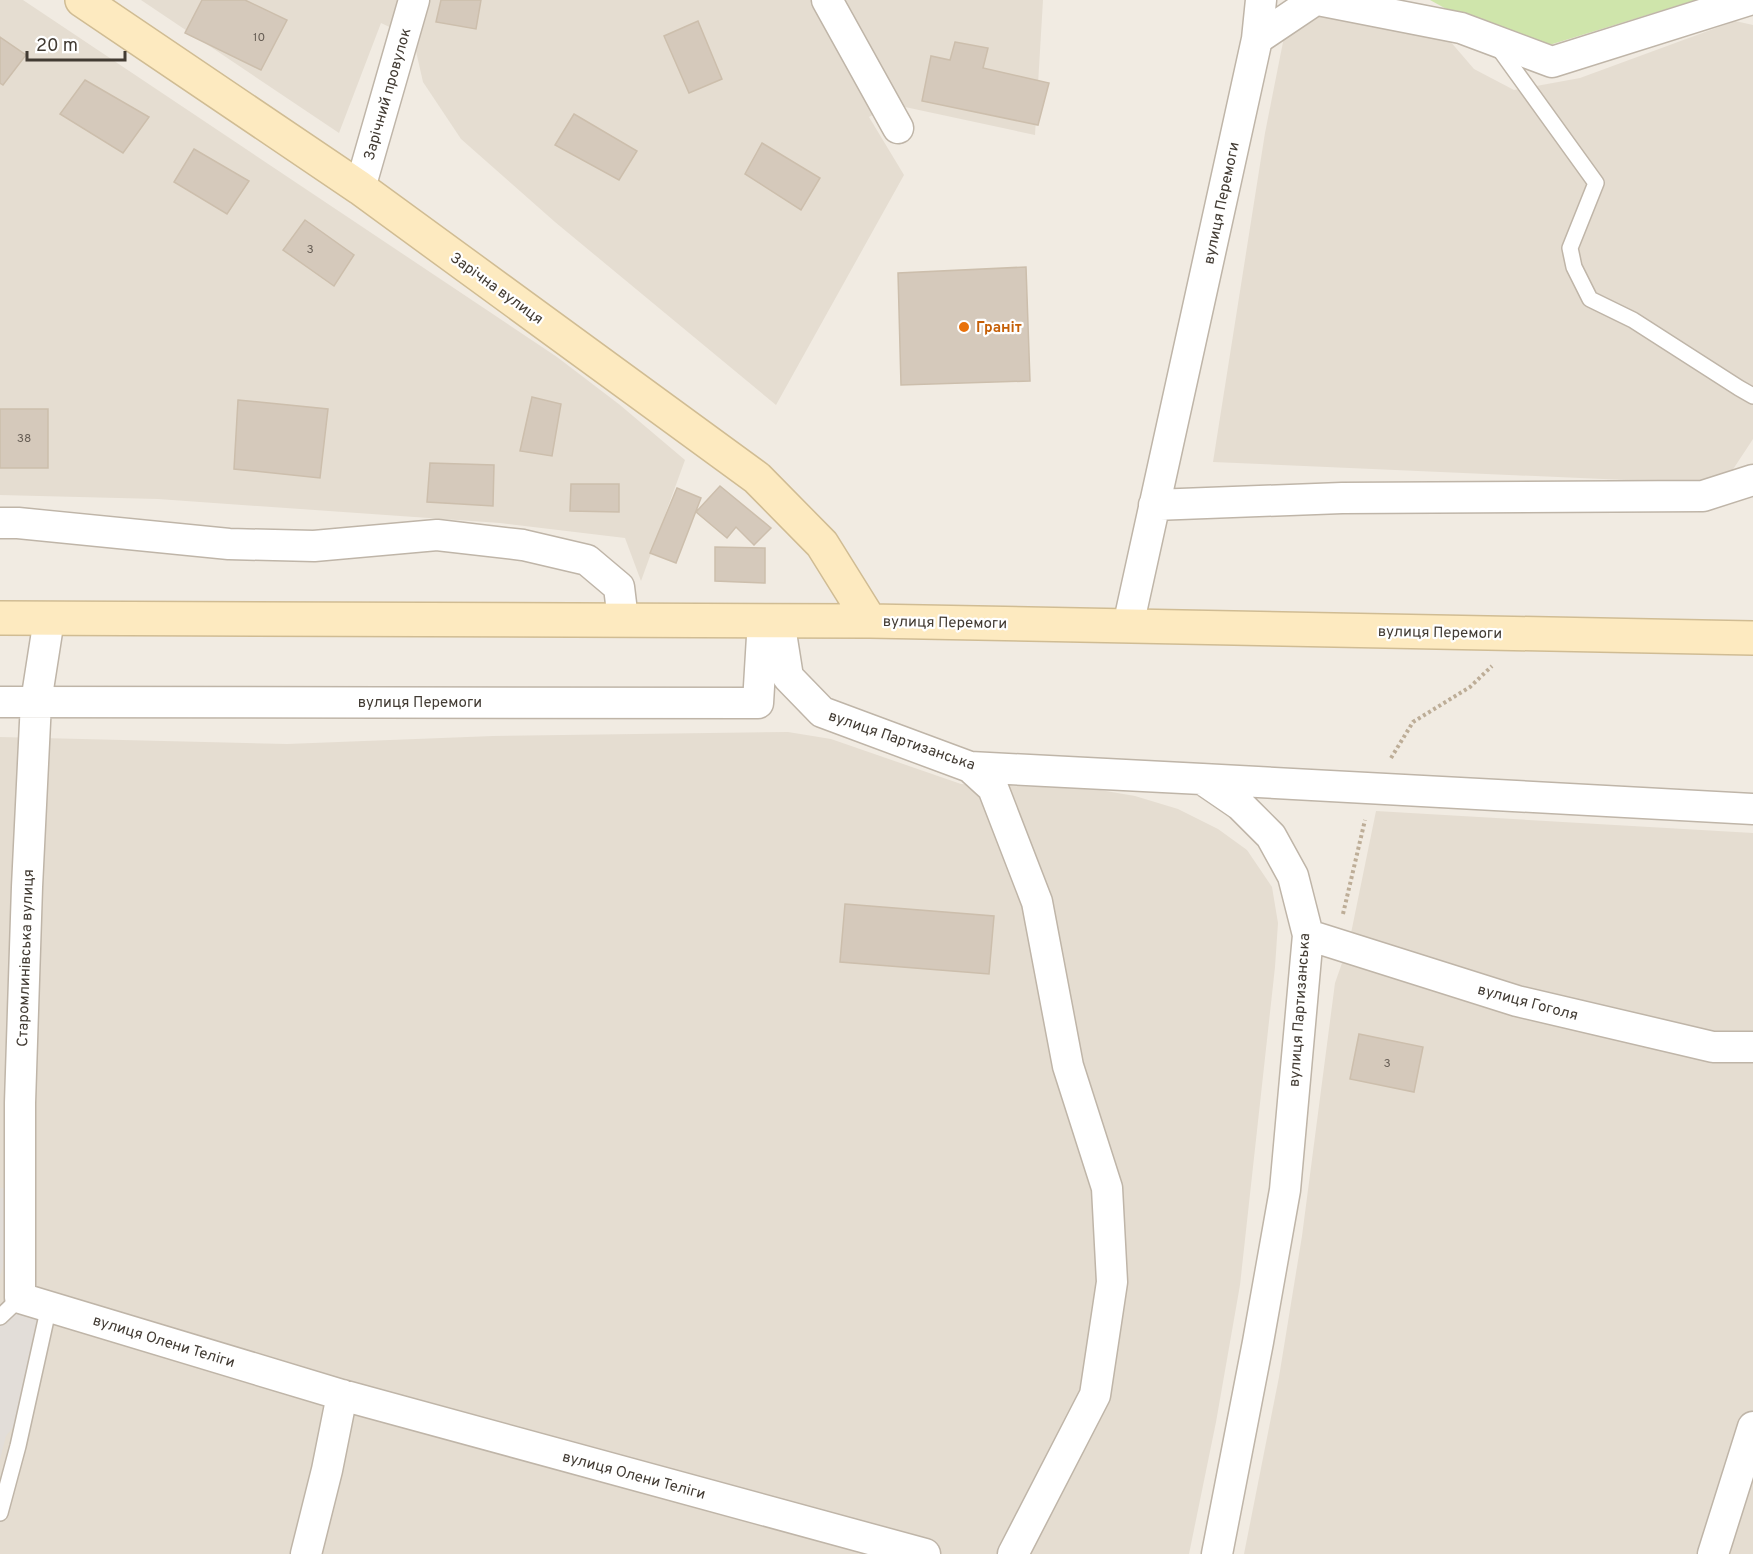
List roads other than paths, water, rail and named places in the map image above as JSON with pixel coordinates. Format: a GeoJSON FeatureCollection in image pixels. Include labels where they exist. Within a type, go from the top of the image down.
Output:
{"type":"FeatureCollection","features":[{"type":"Feature","properties":{"kind":"main road","name":"Зарічна вулиця"},"geometry":{"type":"LineString","coordinates":[[82,0],[360,188],[757,477],[822,544],[870,621]]}},
{"type":"Feature","properties":{"kind":"main road","name":"вулиця Перемоги"},"geometry":{"type":"LineString","coordinates":[[0,618],[870,621],[1753,638]]}},
{"type":"Feature","properties":{"kind":"street","name":"Зарічний провулок"},"geometry":{"type":"LineString","coordinates":[[360,188],[414,0]]}},
{"type":"Feature","properties":{"kind":"street"},"geometry":{"type":"LineString","coordinates":[[827,0],[898,128]]}},
{"type":"Feature","properties":{"kind":"street","name":"вулиця Перемоги"},"geometry":{"type":"LineString","coordinates":[[1128,626],[1257,39],[1261,0]]}},
{"type":"Feature","properties":{"kind":"street"},"geometry":{"type":"LineString","coordinates":[[1257,39],[1316,0],[1461,28],[1552,62],[1749,0]]}},
{"type":"Feature","properties":{"kind":"street"},"geometry":{"type":"LineString","coordinates":[[1154,505],[1342,498],[1703,496],[1753,480]]}},
{"type":"Feature","properties":{"kind":"street"},"geometry":{"type":"LineString","coordinates":[[0,523],[229,544],[314,546],[437,535],[523,545],[587,560],[619,587],[623,620]]}},
{"type":"Feature","properties":{"kind":"street","name":"Старомлинівська вулиця"},"geometry":{"type":"LineString","coordinates":[[10,1308],[36,702],[49,619]]}},
{"type":"Feature","properties":{"kind":"street","name":"вулиця Перемоги"},"geometry":{"type":"LineString","coordinates":[[0,702],[758,703],[771,620]]}},
{"type":"Feature","properties":{"kind":"street","name":"вулиця Партизанська"},"geometry":{"type":"LineString","coordinates":[[771,620],[788,677],[822,712],[970,767],[1202,779],[1240,805],[1271,836],[1293,876],[1308,935],[1285,1190],[1217,1554]]}},
{"type":"Feature","properties":{"kind":"street"},"geometry":{"type":"LineString","coordinates":[[970,767],[993,788],[1037,902],[1068,1066],[1107,1188],[1112,1282],[1095,1395],[1013,1554]]}},
{"type":"Feature","properties":{"kind":"street"},"geometry":{"type":"LineString","coordinates":[[1202,779],[1753,809]]}},
{"type":"Feature","properties":{"kind":"street","name":"вулиця Гоголя"},"geometry":{"type":"LineString","coordinates":[[1308,935],[1517,1001],[1713,1047],[1753,1047]]}},
{"type":"Feature","properties":{"kind":"street","name":"вулиця Олени Теліги"},"geometry":{"type":"LineString","coordinates":[[10,1308],[49,1306],[342,1395],[925,1554]]}},
{"type":"Feature","properties":{"kind":"street"},"geometry":{"type":"LineString","coordinates":[[306,1554],[327,1470],[342,1395]]}},
{"type":"Feature","properties":{"kind":"street"},"geometry":{"type":"LineString","coordinates":[[1713,1554],[1753,1427]]}},
{"type":"Feature","properties":{"kind":"lane"},"geometry":{"type":"LineString","coordinates":[[1492,39],[1596,183],[1570,248],[1574,267],[1590,299],[1633,320],[1753,396]]}},
{"type":"Feature","properties":{"kind":"lane"},"geometry":{"type":"LineString","coordinates":[[0,1513],[18,1446],[49,1306]]}},
{"type":"Feature","properties":{"kind":"place","name":"Граніт"},"geometry":{"type":"Point","coordinates":[964,327]}}]}
